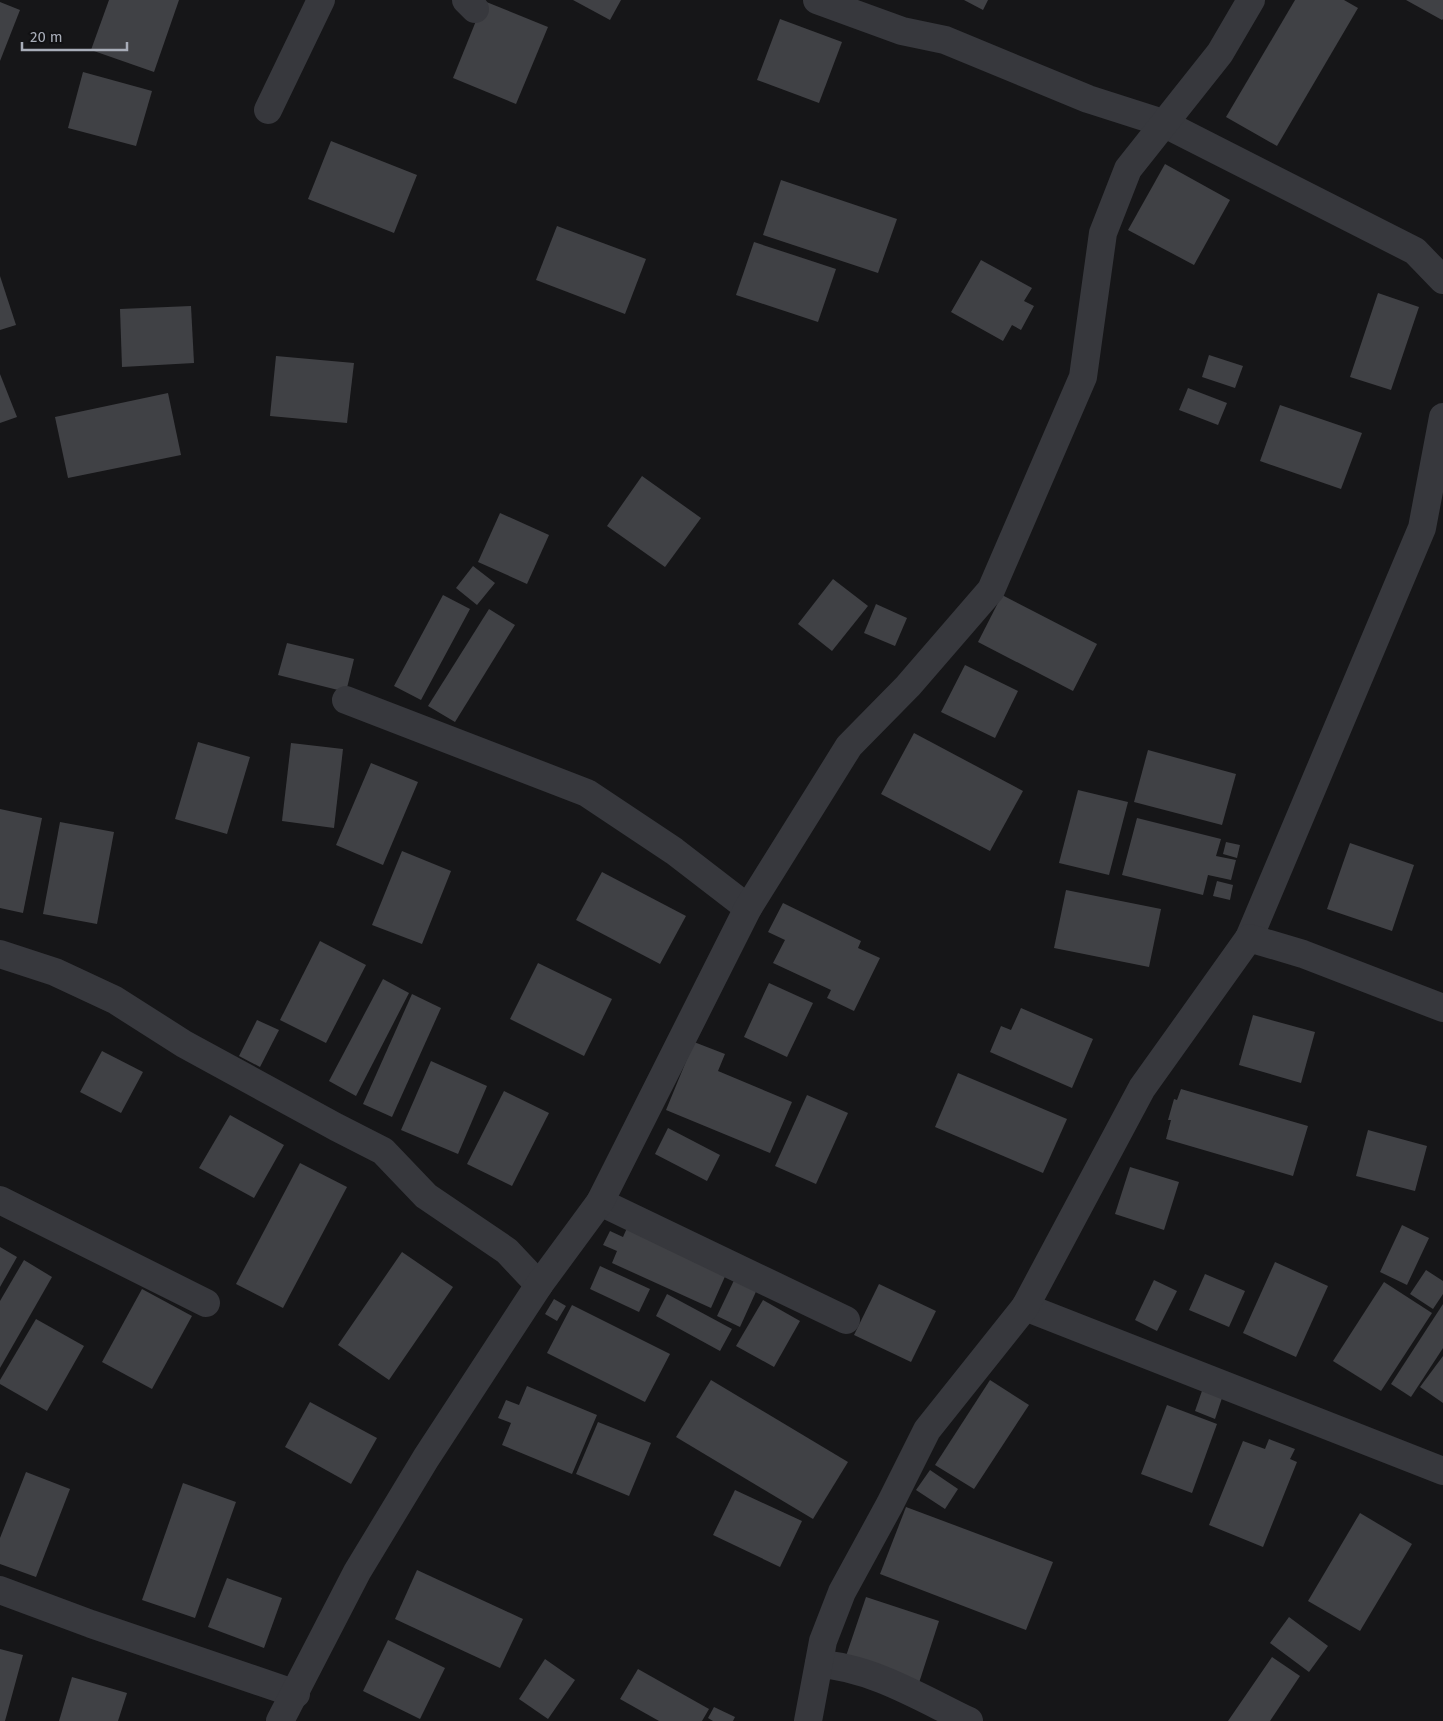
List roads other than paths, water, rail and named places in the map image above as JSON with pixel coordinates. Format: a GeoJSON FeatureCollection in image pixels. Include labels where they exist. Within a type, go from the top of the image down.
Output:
{"type":"FeatureCollection","features":[{"type":"Feature","properties":{"kind":"street"},"geometry":{"type":"LineString","coordinates":[[268,110],[321,0]]}},
{"type":"Feature","properties":{"kind":"street"},"geometry":{"type":"LineString","coordinates":[[817,0],[902,31],[945,40],[1088,99],[1163,123],[1415,251],[1443,280]]}},
{"type":"Feature","properties":{"kind":"street"},"geometry":{"type":"LineString","coordinates":[[280,1721],[296,1694],[357,1572],[426,1458],[539,1285],[600,1202],[748,908],[850,746],[908,686],[991,590],[1083,377],[1103,233],[1128,169],[1220,53],[1251,0]]}},
{"type":"Feature","properties":{"kind":"street"},"geometry":{"type":"LineString","coordinates":[[808,1721],[823,1641],[842,1592],[890,1504],[927,1430],[1024,1307],[1142,1088],[1248,938],[1422,528],[1443,417]]}},
{"type":"Feature","properties":{"kind":"street"},"geometry":{"type":"LineString","coordinates":[[346,700],[587,793],[674,851],[748,908]]}},
{"type":"Feature","properties":{"kind":"street"},"geometry":{"type":"LineString","coordinates":[[1248,938],[1303,954],[1443,1008]]}},
{"type":"Feature","properties":{"kind":"street"},"geometry":{"type":"LineString","coordinates":[[0,954],[55,972],[115,1000],[184,1044],[336,1128],[383,1151],[426,1196],[507,1252],[539,1285]]}},
{"type":"Feature","properties":{"kind":"street"},"geometry":{"type":"LineString","coordinates":[[0,1200],[206,1303]]}},
{"type":"Feature","properties":{"kind":"street"},"geometry":{"type":"LineString","coordinates":[[600,1202],[846,1320]]}},
{"type":"Feature","properties":{"kind":"street"},"geometry":{"type":"LineString","coordinates":[[1024,1307],[1443,1471]]}},
{"type":"Feature","properties":{"kind":"street"},"geometry":{"type":"LineString","coordinates":[[0,1590],[91,1624],[296,1694]]}},
{"type":"Feature","properties":{"kind":"street"},"geometry":{"type":"LineString","coordinates":[[819,1664],[837,1665],[879,1678],[970,1721]]}}]}
